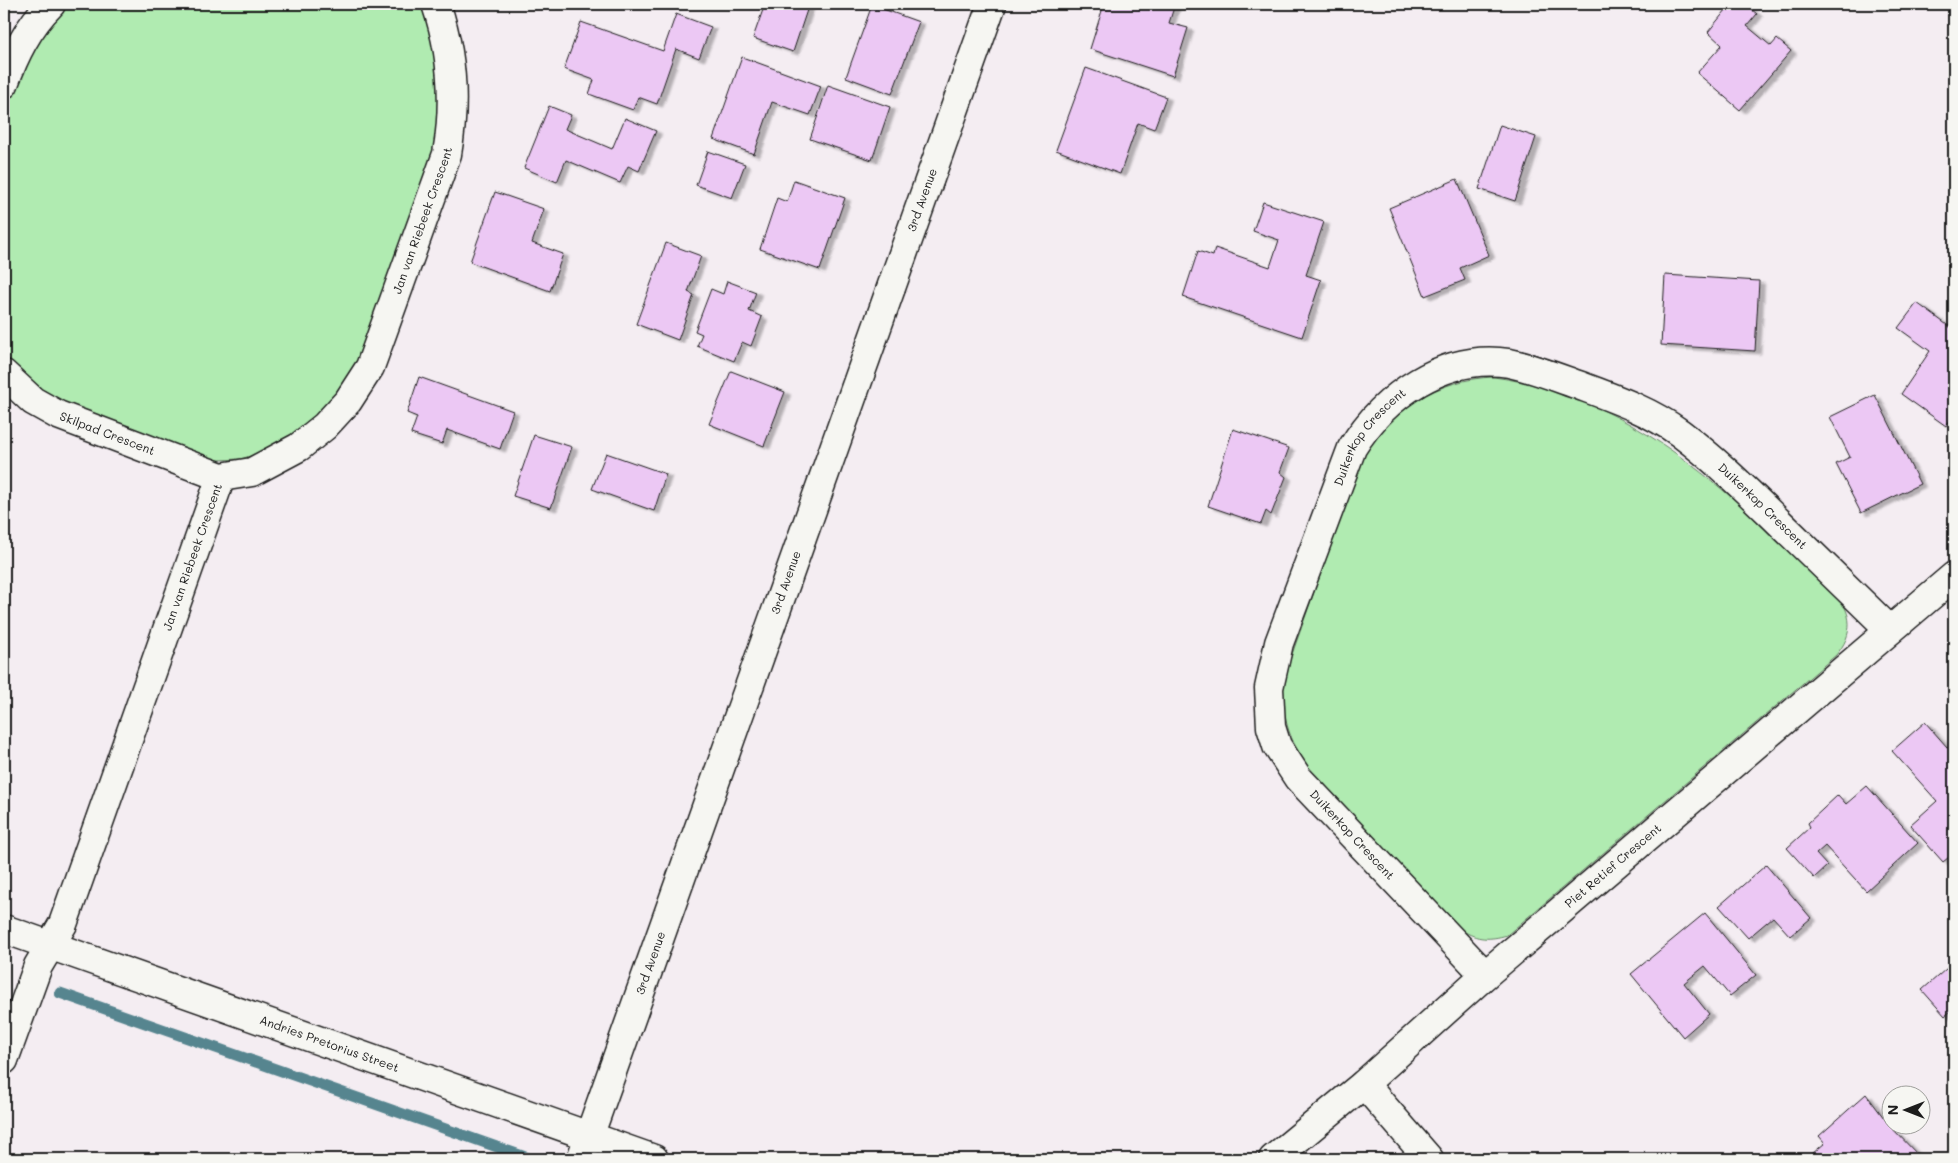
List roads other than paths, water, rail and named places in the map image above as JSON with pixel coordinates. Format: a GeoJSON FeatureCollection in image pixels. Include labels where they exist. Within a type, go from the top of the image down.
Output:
{"type":"FeatureCollection","features":[{"type":"Feature","properties":{"kind":"street"},"geometry":{"type":"LineString","coordinates":[[4,84],[13,57],[26,35],[51,4]]}},
{"type":"Feature","properties":{"kind":"street","name":"Jan van Riebeek Crescent"},"geometry":{"type":"LineString","coordinates":[[4,1060],[38,966],[52,946],[66,915],[221,477],[252,472],[299,447],[325,426],[348,401],[370,367],[447,154],[452,128],[453,74],[447,39],[436,4]]}},
{"type":"Feature","properties":{"kind":"street","name":"3rd Avenue"},"geometry":{"type":"LineString","coordinates":[[585,1148],[992,4]]}},
{"type":"Feature","properties":{"kind":"street","name":"Duikerkop Crescent"},"geometry":{"type":"LineString","coordinates":[[1485,975],[1298,778],[1277,746],[1272,728],[1268,688],[1279,643],[1352,448],[1365,426],[1382,408],[1429,376],[1455,367],[1482,362],[1508,363],[1533,369],[1632,405],[1678,432],[1719,464],[1890,630]]}},
{"type":"Feature","properties":{"kind":"street","name":"Skilpad Crescent"},"geometry":{"type":"LineString","coordinates":[[4,374],[34,401],[58,415],[221,477]]}},
{"type":"Feature","properties":{"kind":"street","name":"Piet Retief Crescent"},"geometry":{"type":"LineString","coordinates":[[1273,1159],[1364,1084],[1485,975],[1954,576]]}},
{"type":"Feature","properties":{"kind":"street","name":"Andries Pretorius Street"},"geometry":{"type":"LineString","coordinates":[[4,929],[585,1148],[654,1159]]}},
{"type":"Feature","properties":{"kind":"street"},"geometry":{"type":"LineString","coordinates":[[1364,1084],[1429,1159]]}},
{"type":"Feature","properties":{"kind":"waterway"},"geometry":{"type":"LineString","coordinates":[[60,993],[531,1159]]}}]}
